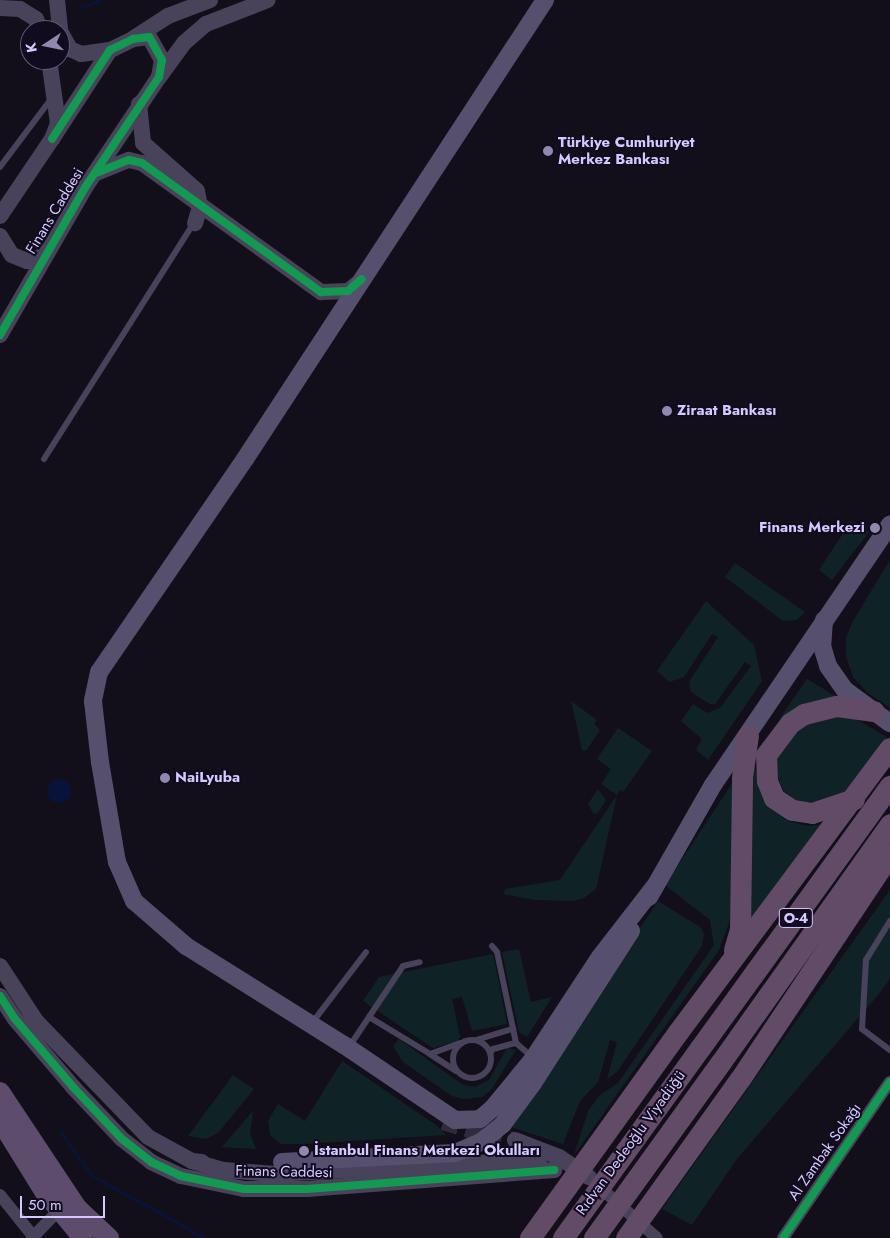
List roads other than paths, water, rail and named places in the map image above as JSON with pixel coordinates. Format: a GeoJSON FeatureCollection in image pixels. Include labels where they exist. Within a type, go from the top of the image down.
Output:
{"type":"FeatureCollection","features":[{"type":"Feature","properties":{"kind":"highway"},"geometry":{"type":"LineString","coordinates":[[854,799],[812,813],[792,810],[774,798],[768,781],[766,755],[790,723],[804,714],[837,706],[882,717]]}},
{"type":"Feature","properties":{"kind":"highway"},"geometry":{"type":"LineString","coordinates":[[732,957],[740,929],[742,776],[748,735]]}},
{"type":"Feature","properties":{"kind":"highway"},"geometry":{"type":"LineString","coordinates":[[530,1238],[732,957],[854,799],[890,748]]}},
{"type":"Feature","properties":{"kind":"highway","name":"Rıdvan Dedeoğlu Viyadüğü"},"geometry":{"type":"LineString","coordinates":[[563,1238],[890,786]]}},
{"type":"Feature","properties":{"kind":"highway","name":"Rıdvan Dedeoğlu Viyadüğü"},"geometry":{"type":"LineString","coordinates":[[594,1238],[890,824]]}},
{"type":"Feature","properties":{"kind":"highway"},"geometry":{"type":"LineString","coordinates":[[626,1238],[740,1079],[886,861]]}},
{"type":"Feature","properties":{"kind":"main road"},"geometry":{"type":"LineString","coordinates":[[545,0],[245,459],[98,672],[93,701],[117,862],[134,901],[186,946],[310,1026],[348,1048],[455,1120],[466,1122],[480,1119],[492,1109],[533,1059],[600,957],[654,886]]}},
{"type":"Feature","properties":{"kind":"main road"},"geometry":{"type":"LineString","coordinates":[[282,1162],[455,1153],[481,1142],[503,1124],[533,1083],[620,951],[654,886],[713,785],[890,525]]}},
{"type":"Feature","properties":{"kind":"main road"},"geometry":{"type":"LineString","coordinates":[[825,618],[822,646],[828,666],[845,690],[882,717]]}},
{"type":"Feature","properties":{"kind":"main road"},"geometry":{"type":"LineString","coordinates":[[0,1092],[77,1208],[109,1238]]}},
{"type":"Feature","properties":{"kind":"main road"},"geometry":{"type":"LineString","coordinates":[[0,1120],[59,1210],[83,1238]]}},
{"type":"Feature","properties":{"kind":"street"},"geometry":{"type":"LineString","coordinates":[[57,0],[59,20]]}},
{"type":"Feature","properties":{"kind":"street"},"geometry":{"type":"LineString","coordinates":[[70,49],[81,54],[110,50],[133,39],[168,16],[210,0]]}},
{"type":"Feature","properties":{"kind":"street","name":"Finans Caddesi"},"geometry":{"type":"LineString","coordinates":[[0,335],[94,174],[140,104],[184,43],[206,24],[268,0]]}},
{"type":"Feature","properties":{"kind":"street"},"geometry":{"type":"LineString","coordinates":[[0,8],[20,9],[36,20]]}},
{"type":"Feature","properties":{"kind":"street"},"geometry":{"type":"LineString","coordinates":[[133,39],[149,37],[156,45],[162,60],[159,77]]}},
{"type":"Feature","properties":{"kind":"street"},"geometry":{"type":"LineString","coordinates":[[0,216],[110,50]]}},
{"type":"Feature","properties":{"kind":"street"},"geometry":{"type":"LineString","coordinates":[[51,70],[56,92],[58,123],[52,139]]}},
{"type":"Feature","properties":{"kind":"street"},"geometry":{"type":"LineString","coordinates":[[140,104],[143,143],[186,179],[197,192],[200,212]]}},
{"type":"Feature","properties":{"kind":"street"},"geometry":{"type":"LineString","coordinates":[[94,174],[129,160],[142,163],[200,212],[321,292],[348,291],[362,279]]}},
{"type":"Feature","properties":{"kind":"street"},"geometry":{"type":"LineString","coordinates":[[0,236],[12,255],[27,261],[38,259],[48,251]]}},
{"type":"Feature","properties":{"kind":"street","name":"Finans Caddesi"},"geometry":{"type":"LineString","coordinates":[[0,966],[36,1020],[142,1131],[192,1161],[224,1170],[275,1174],[517,1161],[554,1170]]}},
{"type":"Feature","properties":{"kind":"street","name":"Finans Caddesi"},"geometry":{"type":"LineString","coordinates":[[0,996],[15,1019],[73,1087],[122,1139],[151,1162],[181,1176],[244,1189],[307,1189],[554,1170]]}},
{"type":"Feature","properties":{"kind":"street"},"geometry":{"type":"LineString","coordinates":[[310,1026],[442,1121]]}},
{"type":"Feature","properties":{"kind":"street","name":"Al Zambak Sokağı"},"geometry":{"type":"LineString","coordinates":[[783,1238],[890,1082]]}},
{"type":"Feature","properties":{"kind":"street"},"geometry":{"type":"LineString","coordinates":[[515,1140],[559,1157],[589,1177],[657,1238]]}},
{"type":"Feature","properties":{"kind":"street","name":"Finans Caddesi"},"geometry":{"type":"LineString","coordinates":[[192,1161],[233,1165],[282,1162]]}},
{"type":"Feature","properties":{"kind":"street"},"geometry":{"type":"LineString","coordinates":[[554,1170],[589,1177]]}},
{"type":"Feature","properties":{"kind":"street"},"geometry":{"type":"LineString","coordinates":[[0,1196],[32,1237],[59,1210]]}},
{"type":"Feature","properties":{"kind":"lane"},"geometry":{"type":"LineString","coordinates":[[0,167],[56,92]]}},
{"type":"Feature","properties":{"kind":"lane"},"geometry":{"type":"LineString","coordinates":[[44,458],[200,212]]}},
{"type":"Feature","properties":{"kind":"lane"},"geometry":{"type":"LineString","coordinates":[[890,921],[866,960],[862,1029],[890,1050]]}},
{"type":"Feature","properties":{"kind":"lane"},"geometry":{"type":"LineString","coordinates":[[492,946],[496,952],[516,1043],[533,1059]]}},
{"type":"Feature","properties":{"kind":"lane"},"geometry":{"type":"LineString","coordinates":[[310,1026],[366,952]]}},
{"type":"Feature","properties":{"kind":"lane"},"geometry":{"type":"LineString","coordinates":[[348,1048],[404,966],[420,962]]}},
{"type":"Feature","properties":{"kind":"lane"},"geometry":{"type":"LineString","coordinates":[[369,1017],[461,1074],[472,1078],[483,1074],[490,1065],[490,1053],[494,1048],[516,1043]]}},
{"type":"Feature","properties":{"kind":"lane"},"geometry":{"type":"LineString","coordinates":[[430,1054],[463,1042],[513,1030]]}},
{"type":"Feature","properties":{"kind":"lane"},"geometry":{"type":"LineString","coordinates":[[476,1040],[490,1053]]}},
{"type":"Feature","properties":{"kind":"lane"},"geometry":{"type":"LineString","coordinates":[[461,1074],[453,1058],[463,1042]]}},
{"type":"Feature","properties":{"kind":"water"},"geometry":{"type":"Polygon","coordinates":[[[59,779],[68,782],[71,791],[68,800],[59,803],[50,800],[47,791],[50,782],[59,779]]]}},
{"type":"Feature","properties":{"kind":"waterway"},"geometry":{"type":"LineString","coordinates":[[82,7],[99,0]]}},
{"type":"Feature","properties":{"kind":"waterway"},"geometry":{"type":"LineString","coordinates":[[60,1131],[91,1175],[205,1238]]}},
{"type":"Feature","properties":{"kind":"tunnel"},"geometry":{"type":"LineString","coordinates":[[443,1122],[486,1135],[515,1140]]}},
{"type":"Feature","properties":{"kind":"place","name":"Türkiye Cumhuriyet Merkez Bankası"},"geometry":{"type":"Point","coordinates":[548,151]}},
{"type":"Feature","properties":{"kind":"place","name":"Ziraat Bankası"},"geometry":{"type":"Point","coordinates":[667,411]}},
{"type":"Feature","properties":{"kind":"place","name":"Finans Merkezi"},"geometry":{"type":"Point","coordinates":[875,528]}},
{"type":"Feature","properties":{"kind":"place","name":"NaiLyuba"},"geometry":{"type":"Point","coordinates":[165,778]}},
{"type":"Feature","properties":{"kind":"place","name":"İstanbul Finans Merkezi Okulları"},"geometry":{"type":"Point","coordinates":[304,1151]}}]}
